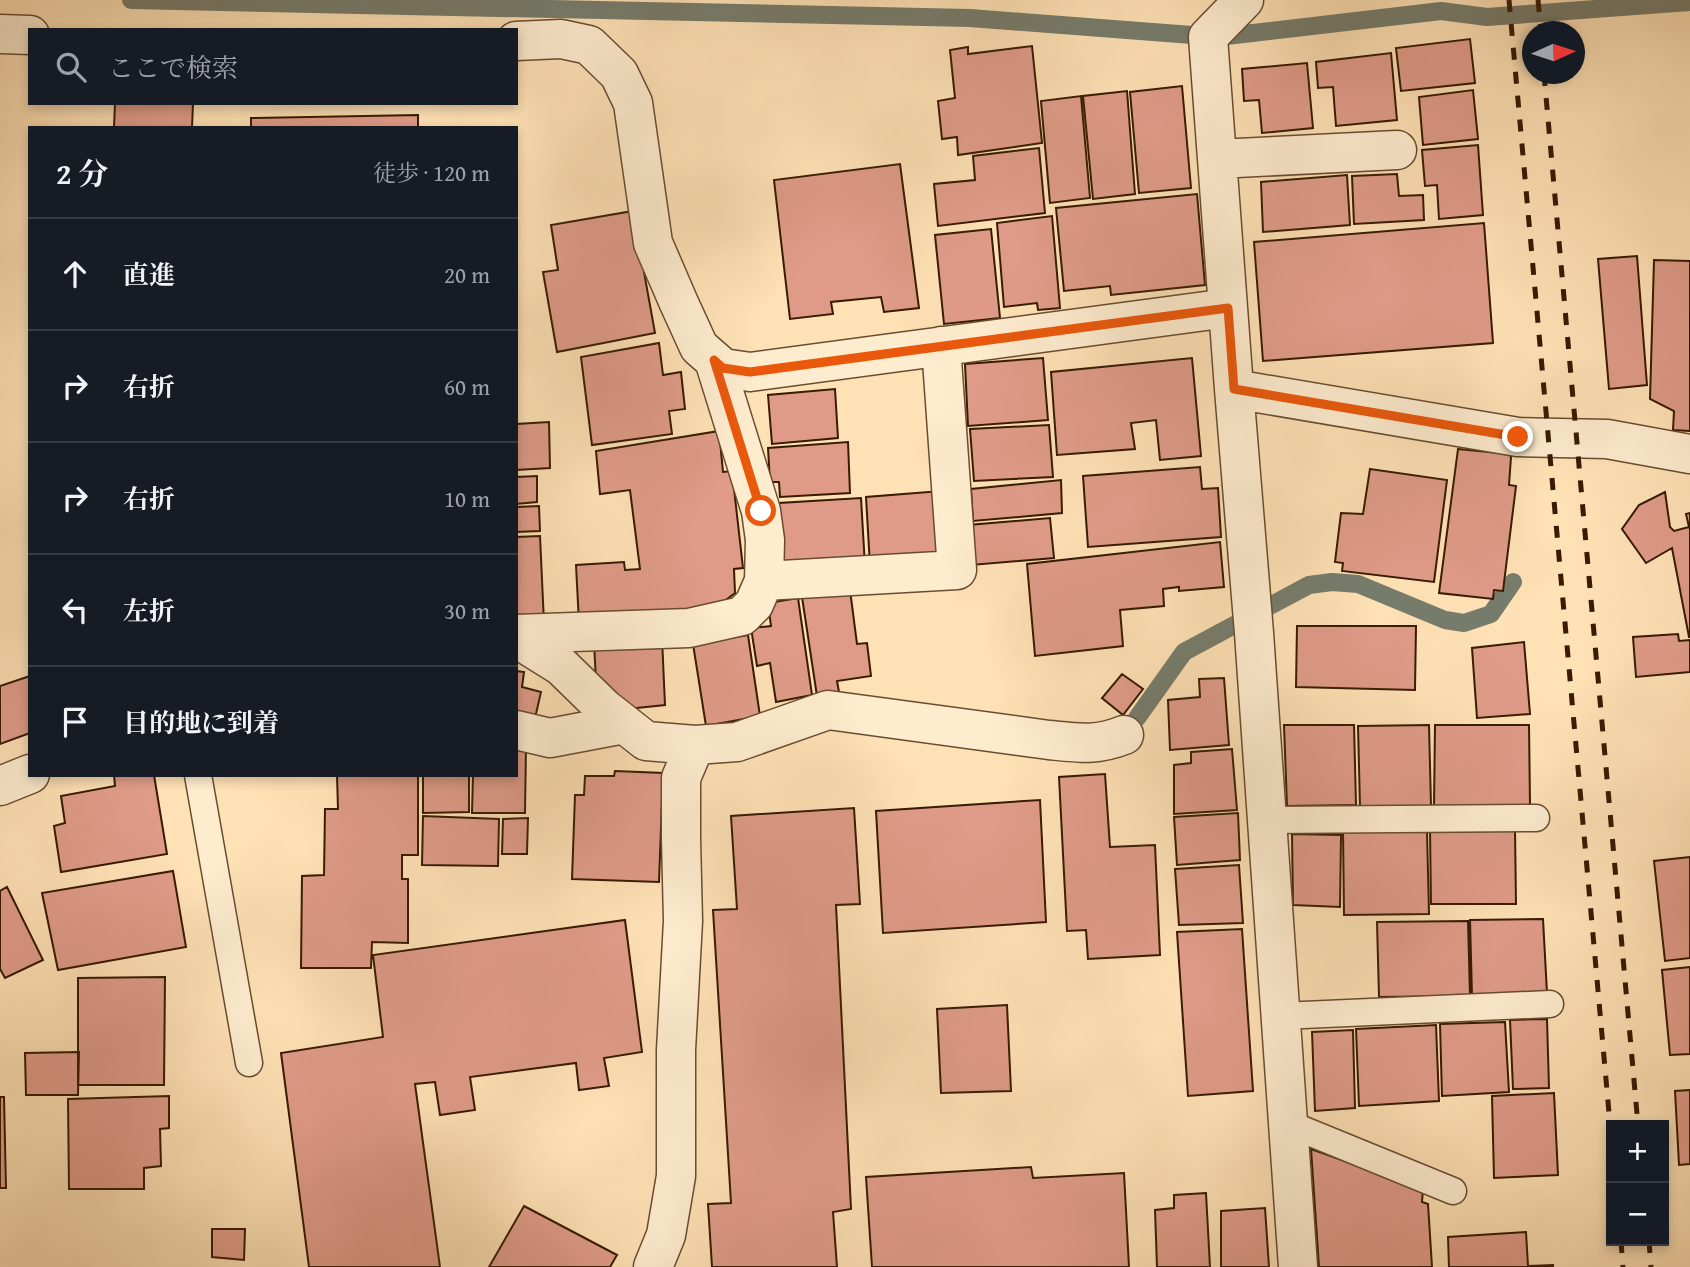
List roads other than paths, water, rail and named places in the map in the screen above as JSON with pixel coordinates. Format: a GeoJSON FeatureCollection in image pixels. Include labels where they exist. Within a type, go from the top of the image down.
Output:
{"type":"FeatureCollection","features":[{"type":"Feature","properties":{"kind":"street"},"geometry":{"type":"LineString","coordinates":[[1244,0],[1208,37],[1253,615],[1298,1267]]}},
{"type":"Feature","properties":{"kind":"street"},"geometry":{"type":"LineString","coordinates":[[0,34],[28,35]]}},
{"type":"Feature","properties":{"kind":"street"},"geometry":{"type":"LineString","coordinates":[[518,41],[561,39],[589,45],[619,74],[633,103],[653,243],[699,347],[723,368],[750,372],[1228,308]]}},
{"type":"Feature","properties":{"kind":"street"},"geometry":{"type":"LineString","coordinates":[[1217,159],[1397,150]]}},
{"type":"Feature","properties":{"kind":"street"},"geometry":{"type":"LineString","coordinates":[[764,581],[957,570],[941,346]]}},
{"type":"Feature","properties":{"kind":"street"},"geometry":{"type":"LineString","coordinates":[[518,636],[689,628],[742,616],[754,604],[764,581],[765,540],[761,511],[714,360]]}},
{"type":"Feature","properties":{"kind":"street"},"geometry":{"type":"LineString","coordinates":[[1234,389],[1518,437],[1607,439],[1690,454]]}},
{"type":"Feature","properties":{"kind":"street"},"geometry":{"type":"LineString","coordinates":[[518,637],[561,666],[604,708],[646,741],[695,745],[737,742],[828,710],[1086,744],[1106,742],[1124,735]]}},
{"type":"Feature","properties":{"kind":"street"},"geometry":{"type":"LineString","coordinates":[[518,730],[550,738],[624,724]]}},
{"type":"Feature","properties":{"kind":"street"},"geometry":{"type":"LineString","coordinates":[[653,1267],[666,1235],[676,1176],[676,1051],[683,921],[681,778],[695,745]]}},
{"type":"Feature","properties":{"kind":"street"},"geometry":{"type":"LineString","coordinates":[[0,786],[28,775]]}},
{"type":"Feature","properties":{"kind":"lane"},"geometry":{"type":"LineString","coordinates":[[198,777],[249,1063]]}},
{"type":"Feature","properties":{"kind":"lane"},"geometry":{"type":"LineString","coordinates":[[1268,820],[1536,818]]}},
{"type":"Feature","properties":{"kind":"lane"},"geometry":{"type":"LineString","coordinates":[[1281,1016],[1550,1004]]}},
{"type":"Feature","properties":{"kind":"lane"},"geometry":{"type":"LineString","coordinates":[[1289,1124],[1453,1191]]}},
{"type":"Feature","properties":{"kind":"waterway"},"geometry":{"type":"LineString","coordinates":[[131,0],[970,18],[1218,37],[1441,11],[1487,17],[1690,2]]}},
{"type":"Feature","properties":{"kind":"waterway"},"geometry":{"type":"LineString","coordinates":[[1137,718],[1184,652],[1309,585],[1332,582],[1358,584],[1445,620],[1464,623],[1491,614],[1513,582]]}},
{"type":"Feature","properties":{"kind":"railway"},"geometry":{"type":"LineString","coordinates":[[1509,0],[1610,1120]]}},
{"type":"Feature","properties":{"kind":"railway"},"geometry":{"type":"LineString","coordinates":[[1538,0],[1540,21]]}},
{"type":"Feature","properties":{"kind":"railway"},"geometry":{"type":"LineString","coordinates":[[1545,84],[1638,1120]]}},
{"type":"Feature","properties":{"kind":"railway"},"geometry":{"type":"LineString","coordinates":[[1621,1246],[1623,1267]]}},
{"type":"Feature","properties":{"kind":"railway"},"geometry":{"type":"LineString","coordinates":[[1649,1246],[1651,1267]]}}]}
